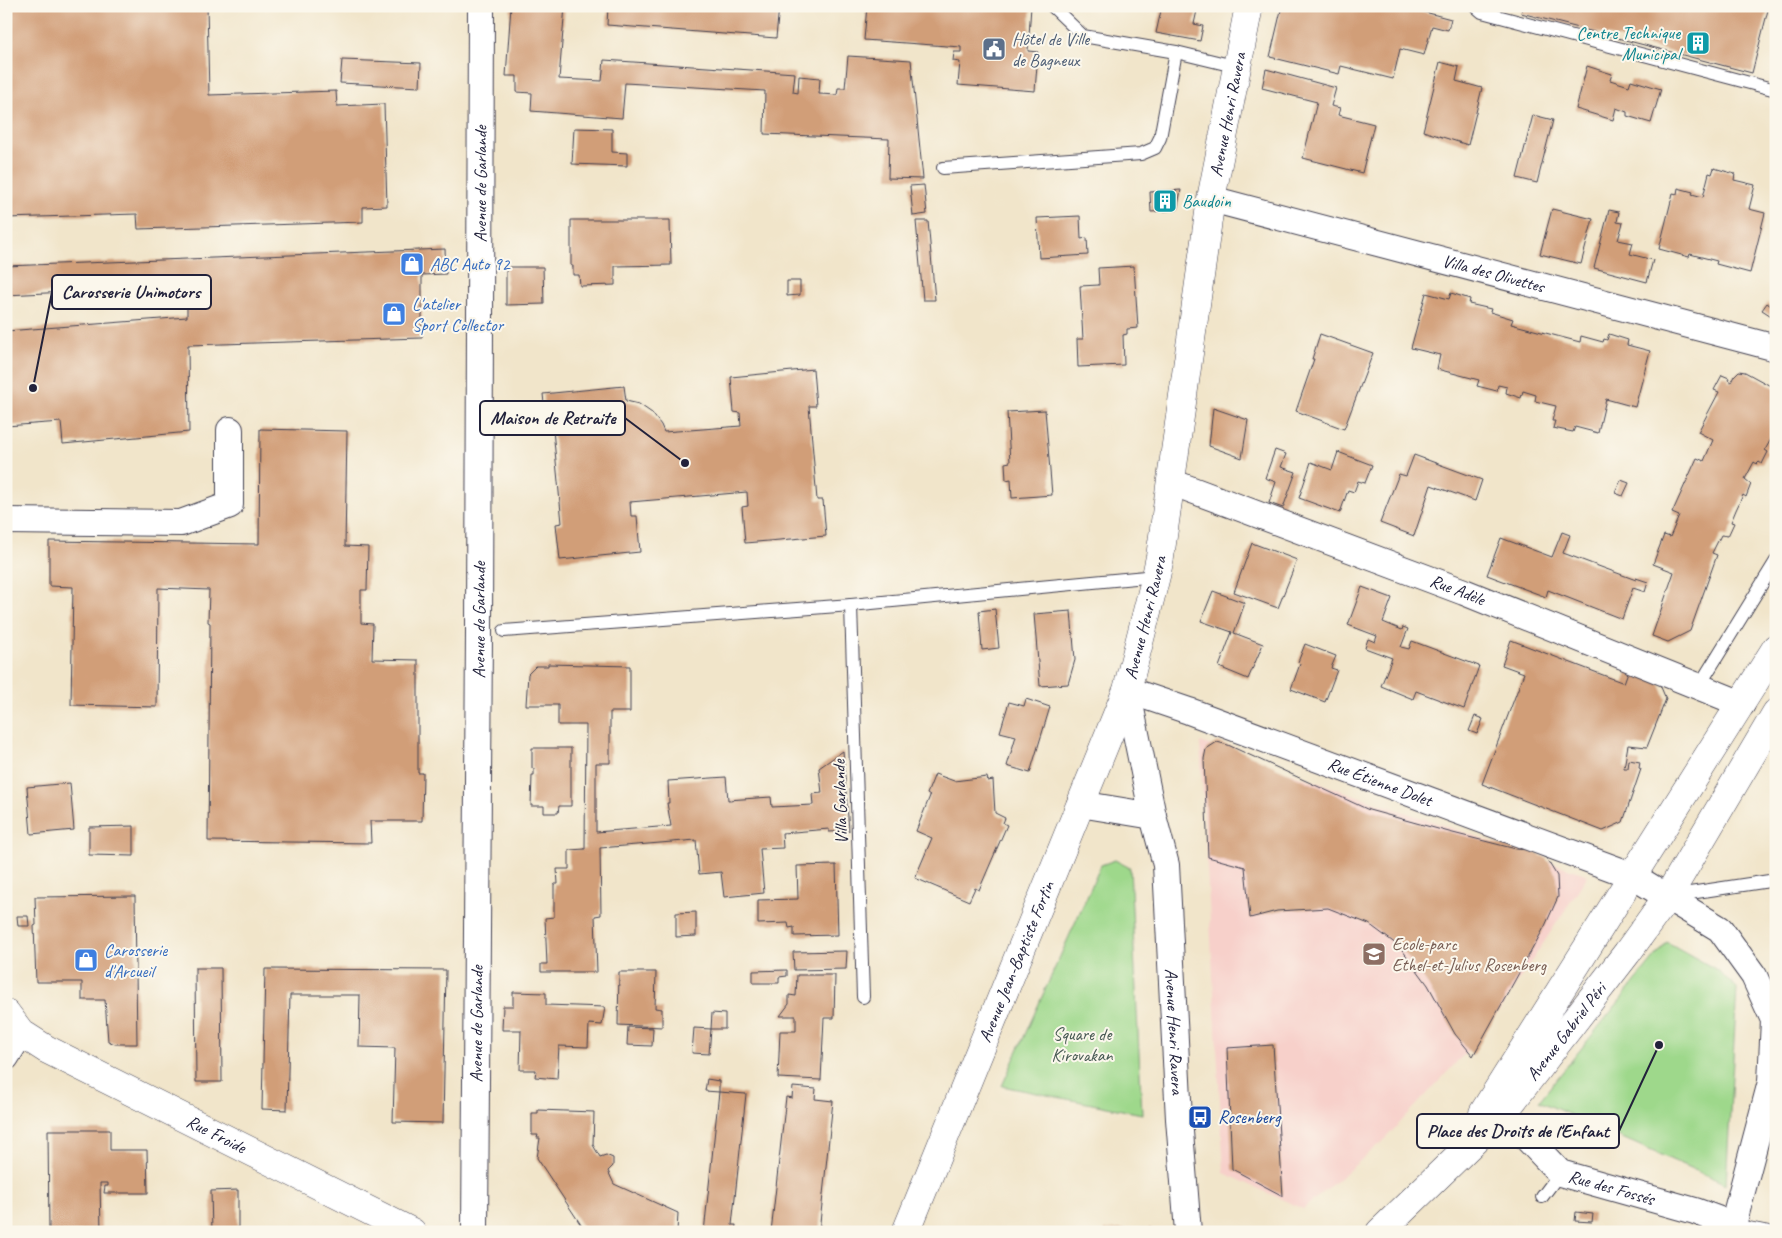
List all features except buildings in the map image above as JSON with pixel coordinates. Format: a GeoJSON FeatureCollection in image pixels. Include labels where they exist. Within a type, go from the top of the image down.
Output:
{"type":"FeatureCollection","features":[{"type":"Feature","properties":{"kind":"street","name":"Avenue de Garlande"},"geometry":{"type":"LineString","coordinates":[[475,1232],[481,6]]}},
{"type":"Feature","properties":{"kind":"street","name":"Avenue Henri Ravera"},"geometry":{"type":"LineString","coordinates":[[1188,1232],[1179,1118],[1166,865],[1153,816],[1127,690],[1156,576],[1211,199],[1249,6]]}},
{"type":"Feature","properties":{"kind":"street","name":"Villa des Olivettes"},"geometry":{"type":"LineString","coordinates":[[1211,199],[1776,348]]}},
{"type":"Feature","properties":{"kind":"street"},"geometry":{"type":"LineString","coordinates":[[6,521],[181,523],[230,505],[230,430]]}},
{"type":"Feature","properties":{"kind":"street","name":"Rue Adèle"},"geometry":{"type":"LineString","coordinates":[[1171,482],[1464,592],[1742,704]]}},
{"type":"Feature","properties":{"kind":"street","name":"Avenue Gabriel Péri"},"geometry":{"type":"LineString","coordinates":[[1455,1159],[1631,875],[1776,648]]}},
{"type":"Feature","properties":{"kind":"street","name":"Avenue Jean-Baptiste Fortin"},"geometry":{"type":"LineString","coordinates":[[906,1232],[1127,690]]}},
{"type":"Feature","properties":{"kind":"street","name":"Rue Étienne Dolet"},"geometry":{"type":"LineString","coordinates":[[1127,690],[1189,711],[1631,875]]}},
{"type":"Feature","properties":{"kind":"street","name":"Avenue Gabriel Péri"},"geometry":{"type":"LineString","coordinates":[[1380,1232],[1503,1113],[1621,960],[1668,896],[1776,713]]}},
{"type":"Feature","properties":{"kind":"street"},"geometry":{"type":"LineString","coordinates":[[1080,804],[1153,816]]}},
{"type":"Feature","properties":{"kind":"street"},"geometry":{"type":"LineString","coordinates":[[1631,875],[1720,929],[1754,976],[1774,1020],[1772,1082],[1735,1228]]}},
{"type":"Feature","properties":{"kind":"street"},"geometry":{"type":"LineString","coordinates":[[6,1057],[14,1023]]}},
{"type":"Feature","properties":{"kind":"street","name":"Rue Froide"},"geometry":{"type":"LineString","coordinates":[[14,1023],[46,1049],[412,1232]]}},
{"type":"Feature","properties":{"kind":"street","name":"Rue des Fossés"},"geometry":{"type":"LineString","coordinates":[[1503,1113],[1560,1173],[1695,1211],[1735,1228]]}},
{"type":"Feature","properties":{"kind":"lane"},"geometry":{"type":"LineString","coordinates":[[1052,6],[1083,36],[1176,52],[1238,67]]}},
{"type":"Feature","properties":{"kind":"lane"},"geometry":{"type":"LineString","coordinates":[[1475,6],[1482,12],[1776,90]]}},
{"type":"Feature","properties":{"kind":"lane"},"geometry":{"type":"LineString","coordinates":[[944,168],[1141,154],[1155,148],[1160,138],[1176,52]]}},
{"type":"Feature","properties":{"kind":"lane"},"geometry":{"type":"LineString","coordinates":[[1699,686],[1776,561]]}},
{"type":"Feature","properties":{"kind":"lane"},"geometry":{"type":"LineString","coordinates":[[504,630],[851,605],[1156,576]]}},
{"type":"Feature","properties":{"kind":"lane","name":"Villa Garlande"},"geometry":{"type":"LineString","coordinates":[[851,605],[863,997]]}},
{"type":"Feature","properties":{"kind":"lane"},"geometry":{"type":"LineString","coordinates":[[1668,896],[1776,880]]}},
{"type":"Feature","properties":{"kind":"lane"},"geometry":{"type":"LineString","coordinates":[[1542,1197],[1560,1173]]}},
{"type":"Feature","properties":{"kind":"lane"},"geometry":{"type":"LineString","coordinates":[[1735,1228],[1769,1232]]}},
{"type":"Feature","properties":{"kind":"shaded area","name":"Ecole-parc Ethel-et-Julius Rosenberg"},"geometry":{"type":"Polygon","coordinates":[[[1200,742],[1588,875],[1485,1032],[1381,1143],[1303,1209],[1224,1173],[1200,742]]]}},
{"type":"Feature","properties":{"kind":"green space","name":"Square de Kirovakan"},"geometry":{"type":"Polygon","coordinates":[[[1115,860],[1130,868],[1142,1114],[1002,1086],[1101,865],[1115,860]]]}},
{"type":"Feature","properties":{"kind":"green space"},"geometry":{"type":"Polygon","coordinates":[[[1667,942],[1717,970],[1737,988],[1726,1184],[1539,1101],[1667,942]]]}},
{"type":"Feature","properties":{"kind":"place","name":"Centre Technique Municipal"},"geometry":{"type":"Point","coordinates":[1698,43]}},
{"type":"Feature","properties":{"kind":"place","name":"Hôtel de Ville de Bagneux"},"geometry":{"type":"Point","coordinates":[994,49]}},
{"type":"Feature","properties":{"kind":"place","name":"Baudoin"},"geometry":{"type":"Point","coordinates":[1165,201]}},
{"type":"Feature","properties":{"kind":"place","name":"ABC Auto 92"},"geometry":{"type":"Point","coordinates":[412,264]}},
{"type":"Feature","properties":{"kind":"place","name":"L'atelier Sport Collector"},"geometry":{"type":"Point","coordinates":[394,314]}},
{"type":"Feature","properties":{"kind":"place","name":"Carosserie Unimotors"},"geometry":{"type":"Point","coordinates":[33,388]}},
{"type":"Feature","properties":{"kind":"place","name":"Maison de Retraite"},"geometry":{"type":"Point","coordinates":[685,463]}},
{"type":"Feature","properties":{"kind":"place","name":"Ecole-parc Ethel-et-Julius Rosenberg"},"geometry":{"type":"Point","coordinates":[1374,954]}},
{"type":"Feature","properties":{"kind":"place","name":"Carosserie d'Arcueil"},"geometry":{"type":"Point","coordinates":[86,960]}},
{"type":"Feature","properties":{"kind":"place","name":"Place des Droits de l'Enfant"},"geometry":{"type":"Point","coordinates":[1659,1045]}},
{"type":"Feature","properties":{"kind":"place","name":"Rosenberg"},"geometry":{"type":"Point","coordinates":[1200,1117]}}]}
